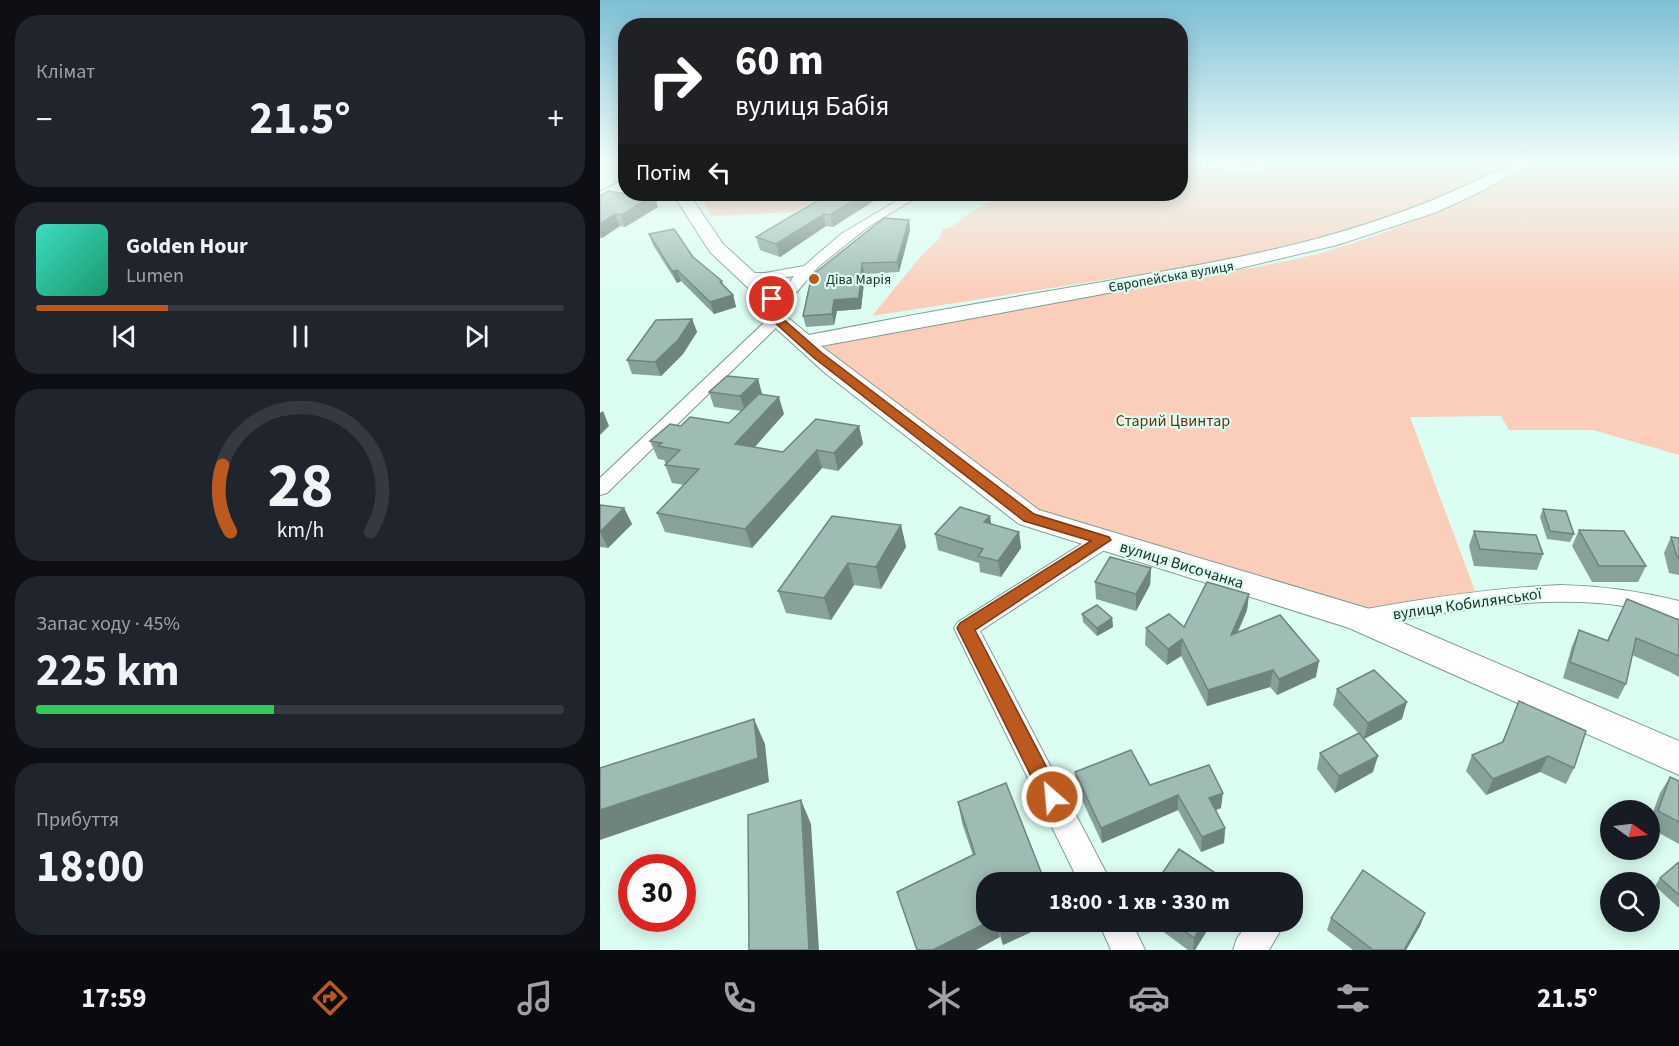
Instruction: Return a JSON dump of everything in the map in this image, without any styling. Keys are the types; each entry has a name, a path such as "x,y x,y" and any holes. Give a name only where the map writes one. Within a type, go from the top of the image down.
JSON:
{"street":[{"name":"вулиця Височанка","path":"688,205 716,248 744,276 772,299 777,319 803,343 1029,517 1361,619 1679,758"},
{"path":"600,489 777,319 786,295 808,269 854,231 897,205"},
{"name":"Європейська вулиця","path":"803,343 1301,251 1432,205"},
{"path":"744,276 765,277 808,269"},
{"path":"1090,872 966,628 1104,540"},
{"name":"вулиця Кобилянської","path":"1361,619 1480,598 1551,591 1631,598 1679,610"},
{"path":"1120,932 1129,950"},
{"path":"1249,950 1262,932"}],"green space":[{"path":"705,205 805,205 794,212 711,216"},
{"path":"984,205 1421,205 1378,222 1270,254 872,316 921,256 939,239 943,229 953,226 963,217"},
{"name":"Старий Цвинтар","path":"1449,205 1679,205 1679,455 1593,430 1509,430 1501,416 1410,417 1475,591 1361,619 1029,517 803,343 1310,256 1382,233"}],"building":[{"path":"600,205 637,205 621,215 615,214 600,224"},
{"path":"810,205 846,205 830,215 824,214 776,244 756,237"},
{"path":"884,218 909,220 897,262 862,263 859,298 834,300 832,314 803,316 811,279 815,273"},
{"path":"674,229 693,257 722,281 720,282 733,295 710,302 677,270 672,271 649,234"},
{"path":"692,319 678,340 655,362 627,360 656,320"},
{"path":"727,376 758,379 740,396 709,392"},
{"path":"759,394 779,397 735,444 783,452 816,419 859,426 834,453 817,450 745,529 657,513 699,469 665,465 680,450 658,446 662,443 650,441 670,424 681,426 690,417 729,423"},
{"path":"600,505 624,508 600,532"},
{"path":"960,507 990,516 984,522 1019,532 998,561 978,556 983,549 935,534"},
{"path":"1543,509 1566,511 1574,534 1550,531"},
{"path":"832,516 901,525 876,567 848,563 824,598 778,591"},
{"path":"1579,530 1624,531 1646,566 1599,566"},
{"path":"1474,531 1536,535 1543,554 1480,549"},
{"path":"1671,537 1679,538 1679,558 1677,557"},
{"path":"1110,557 1151,568 1136,594 1095,582"},
{"path":"1207,582 1249,594 1231,635 1280,615 1319,661 1279,679 1273,670 1208,690 1182,639 1168,649 1146,628 1169,614 1184,627"},
{"path":"1627,599 1679,620 1679,656 1636,638 1626,684 1570,662 1579,630 1608,641"},
{"path":"1097,605 1112,618 1097,628 1082,614"},
{"path":"1374,670 1407,702 1368,723 1337,689"},
{"path":"1519,701 1586,731 1574,768 1548,756 1493,779 1472,755 1503,742"},
{"path":"754,719 758,758 600,810 600,768"},
{"path":"1359,733 1378,756 1339,776 1320,753"},
{"path":"1131,750 1150,785 1209,765 1223,793 1209,798 1225,828 1202,837 1178,795 1101,828 1075,772"},
{"path":"1670,777 1679,781 1679,822 1660,812 1660,805"},
{"path":"1006,783 1041,872 976,872 976,928 933,950 917,950 897,892 975,854 958,802"},
{"path":"801,800 809,950 749,950 748,815"},
{"path":"1179,849 1214,872 1163,872"},
{"path":"1679,862 1679,895 1660,878"},
{"path":"1363,870 1425,913 1404,950 1373,950 1331,918"},
{"path":"1186,932 1198,932 1194,938"}],"place":[{"name":"Діва Марія","path":"814,279"}],"route":[{"path":"772,299 777,319 818,356 1029,517 1104,540 966,628 1052,797"}]}
